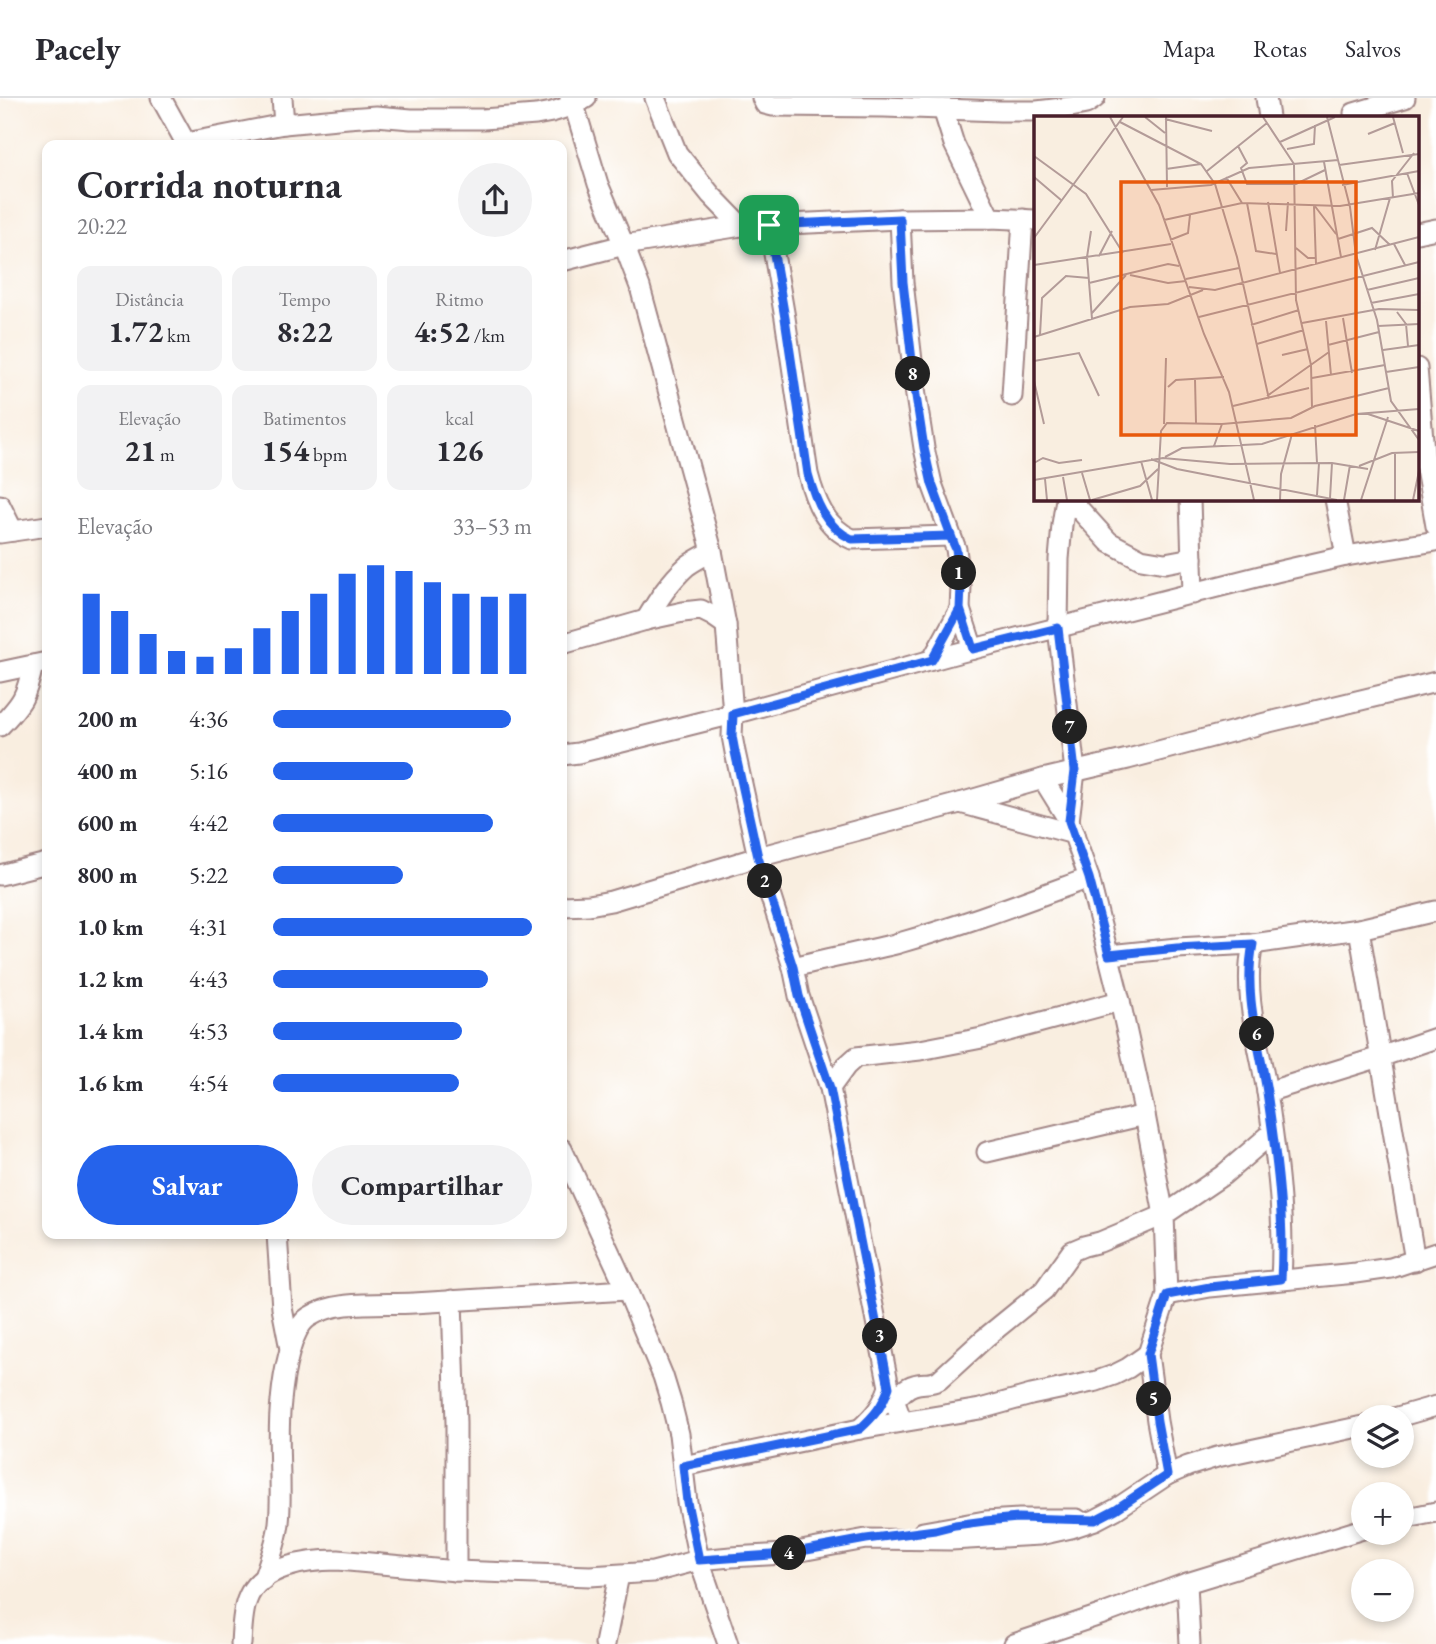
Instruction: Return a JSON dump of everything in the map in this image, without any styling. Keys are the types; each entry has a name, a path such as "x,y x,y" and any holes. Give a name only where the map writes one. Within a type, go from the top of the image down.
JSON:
{"street":[{"path":"161,98 185,140"},
{"path":"282,98 284,124"},
{"path":"655,98 677,153 711,195 741,226"},
{"path":"762,98 765,104 778,107 884,107 1040,114 1086,104 1095,98"},
{"path":"1266,98 1269,116"},
{"path":"1353,109 1405,98"},
{"path":"206,140 284,124 376,116 483,119 544,113 577,100 593,171 640,286 712,551 726,625 735,752 758,857 793,967 799,996 830,1088 892,1394 902,1421"},
{"path":"943,109 954,144 990,218"},
{"path":"567,260 624,245 741,226 900,219 1029,220 1012,396"},
{"path":"900,219 903,282 916,396 932,484 956,549 961,586 960,609 973,649"},
{"path":"769,225 808,474 823,515 842,535 852,539 950,536"},
{"path":"1418,233 1436,229"},
{"path":"1418,374 1425,416 1425,463 1436,526"},
{"path":"1068,500 1059,559 1058,628 1075,771 1071,827"},
{"path":"1069,500 1109,542 1141,559 1165,563 1192,558"},
{"path":"1190,500 1193,594"},
{"path":"1335,500 1346,556"},
{"path":"0,505 6,532 42,527"},
{"path":"567,754 1346,556 1436,541"},
{"path":"646,620 676,576 712,551"},
{"path":"932,660 960,609"},
{"path":"567,643 646,620 701,610 726,625"},
{"path":"0,671 40,663"},
{"path":"0,726 19,706 40,663"},
{"path":"567,906 611,901 758,857 1043,779 1436,682"},
{"path":"1043,779 1071,827 1089,878 1118,994 1164,1214 1167,1295 1148,1354 1167,1475"},
{"path":"960,803 1071,827"},
{"path":"0,875 42,864"},
{"path":"793,967 898,943 989,915 1089,878"},
{"path":"1109,955 1253,944 1359,929 1436,911"},
{"path":"1359,929 1415,1261"},
{"path":"1253,944 1249,960 1250,998 1267,1092 1282,1216 1281,1279"},
{"path":"830,1088 856,1057 920,1050 982,1038 1118,994 1144,952"},
{"path":"1267,1092 1436,1038"},
{"path":"987,1152 1145,1115"},
{"path":"860,1429 892,1394 915,1384 934,1384 939,1380 1044,1290 1072,1251 1164,1214 1223,1175 1272,1133"},
{"path":"567,1160 652,1347 671,1402 679,1434 687,1502 699,1560 728,1644"},
{"path":"277,1239 282,1308 290,1349"},
{"path":"1167,1295 1210,1287 1368,1272 1391,1268 1436,1253"},
{"path":"262,1580 279,1525 278,1430 285,1374 290,1349 308,1317 339,1306 627,1290"},
{"path":"452,1300 456,1423 456,1571"},
{"path":"683,1466 860,1429 981,1409 1097,1381 1128,1368 1148,1354"},
{"path":"1414,1412 1436,1406"},
{"path":"241,1644 247,1598 262,1580 283,1567 300,1562 372,1562 456,1571 619,1575 653,1572 699,1560 785,1554 866,1539 961,1540 1040,1535 1095,1520 1167,1475 1188,1466 1217,1457 1351,1429"},
{"path":"1414,1517 1436,1512"},
{"path":"1014,1644 1044,1639 1187,1583 1351,1533"},
{"path":"605,1644 619,1575"},
{"path":"1187,1583 1190,1644"}],"route":[{"path":"769,225 802,441 815,499 823,515 842,535 852,539 950,536 956,549 958,564 961,586 960,609 932,660 733,714 732,736 758,857 793,967 799,996 830,1088 889,1387 884,1402 860,1429 683,1466 699,1560 785,1554 985,1521 1018,1518 1095,1520 1116,1509 1167,1475 1148,1354 1167,1295 1281,1279 1283,1252 1276,1161 1250,998 1249,960 1253,944 1212,945 1109,955 1089,878 1069,821 1075,771 1058,628 973,649 960,609 961,586 956,549 932,484 924,448 903,282 900,219 769,225"}]}
